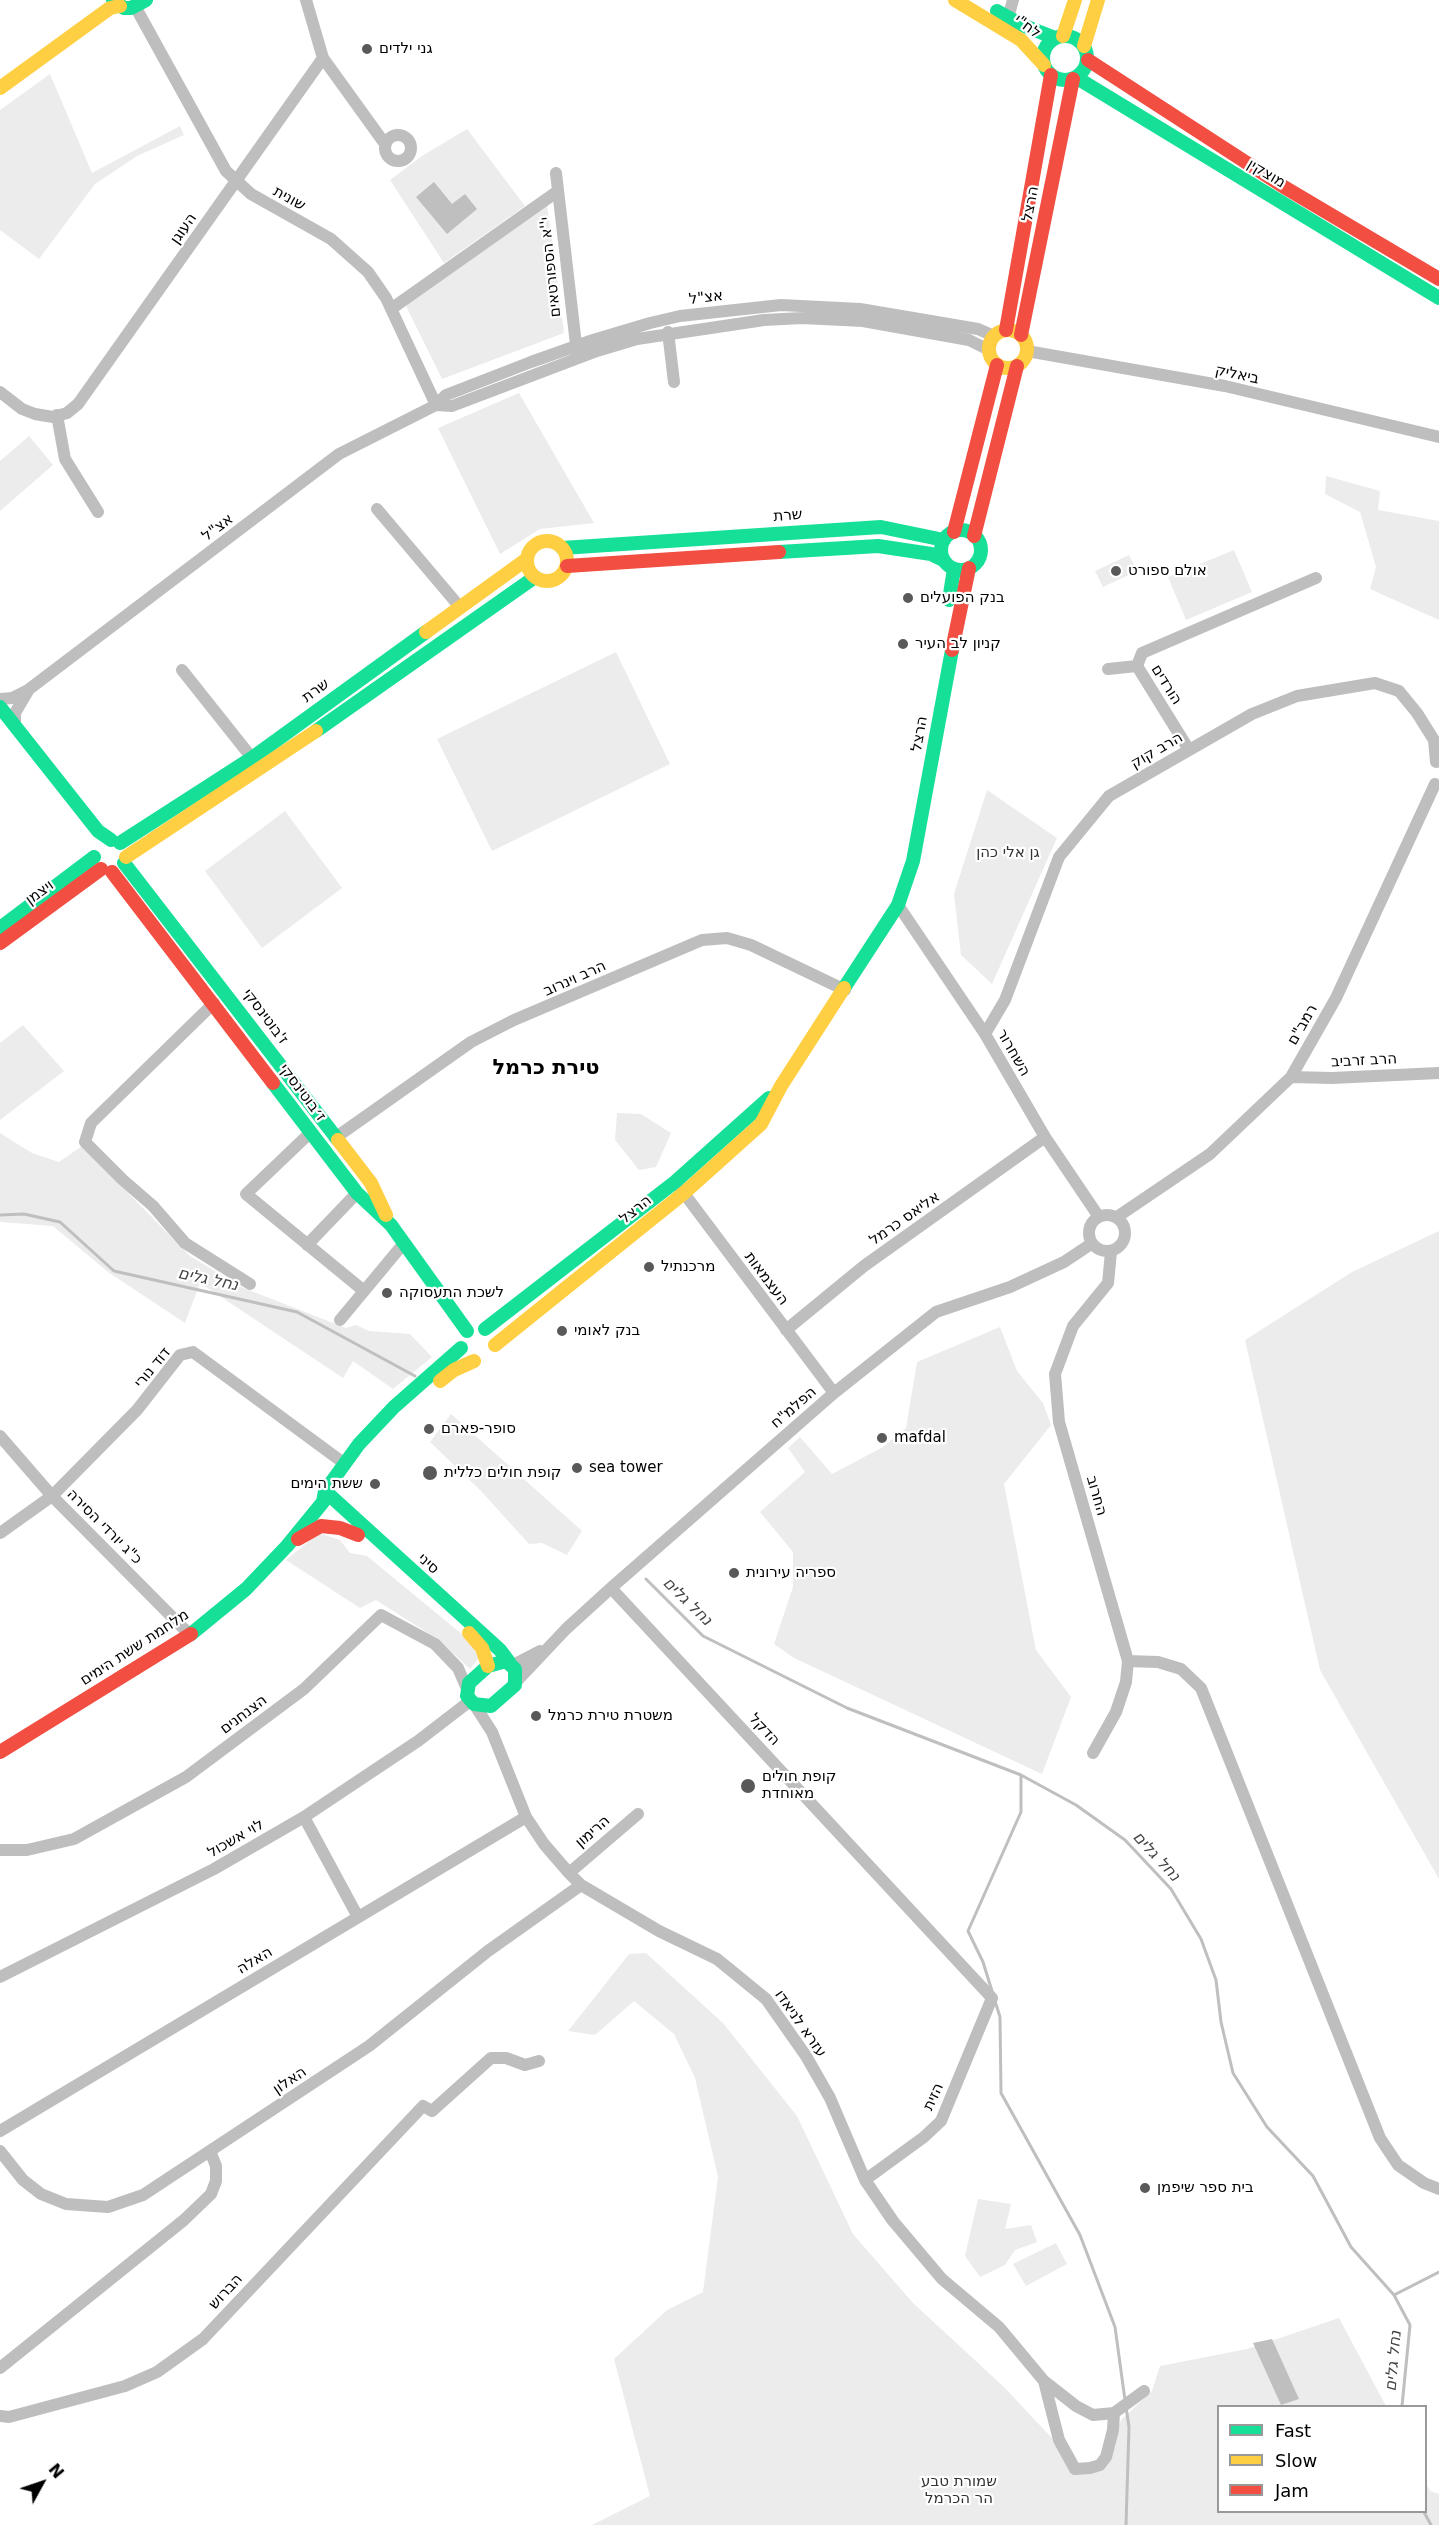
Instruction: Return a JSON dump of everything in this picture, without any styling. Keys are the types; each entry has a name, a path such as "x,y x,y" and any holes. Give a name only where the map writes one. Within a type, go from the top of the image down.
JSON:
{"street":[{"path":"0,74 102,0"},
{"path":"306,0 322,58 385,144"},
{"name":"לח\"י","path":"955,0 1021,40 1048,70"},
{"name":"לח\"י","path":"978,0 1008,18 1059,37"},
{"path":"1008,18 1013,0"},
{"path":"1059,37 1074,37 1084,46 1088,60 1086,67 1075,78 1058,79 1048,70 1044,52 1059,37 1075,0"},
{"path":"1084,46 1098,0"},
{"path":"0,88 117,3 141,4"},
{"name":"שונית","path":"141,4 226,171 250,194 331,239 352,255 368,272 392,309 436,405"},
{"name":"העוגן","path":"62,414 87,393 322,58"},
{"name":"מוצקין","path":"1088,60 1284,187 1439,279"},
{"name":"הרצל","path":"1000,333 1048,70"},
{"name":"הרצל","path":"1021,335 1075,78"},
{"name":"מוצקין","path":"1075,78 1439,298"},
{"name":"י''א הספורטאים","path":"556,173 577,352"},
{"path":"392,309 558,191"},
{"name":"אצ\"ל","path":"0,699 12,698 28,690 339,454 436,405 452,406 577,352 680,316 781,305 860,309 1000,333"},
{"name":"אצ\"ל","path":"577,352 668,332 764,320 818,319 863,321 969,340 989,350"},
{"path":"668,332 674,382"},
{"path":"1000,333 1021,335 1027,351 1024,360 1017,366 1007,368 997,365 991,358 989,350 1000,333"},
{"name":"ביאליק","path":"1027,351 1225,386 1439,437"},
{"path":"949,564 941,554 949,536 997,365"},
{"path":"974,536 1017,366"},
{"path":"0,392 22,409 35,414 62,414 60,445 65,459 98,512"},
{"path":"377,509 459,606"},
{"name":"שרת","path":"562,548 880,527 949,536"},
{"path":"567,566 878,546 932,554 949,564 969,568 978,561 981,550 974,536 964,531 949,536"},
{"path":"544,541 557,543 562,548 566,553 567,566 560,577 547,581 535,577 527,565 532,547 544,541"},
{"name":"שרת","path":"100,861 115,841 252,758 527,559"},
{"name":"הרצל","path":"898,905 949,564"},
{"name":"הרצל","path":"485,1329 680,1187 761,1124 781,1086 898,905 913,861 964,580 969,568"},
{"path":"100,861 125,860 327,724 535,577"},
{"path":"1108,669 1137,666 1142,653 1316,578"},
{"name":"הורדים","path":"1137,666 1190,750"},
{"path":"182,670 252,758"},
{"name":"הרב קוק","path":"985,1034 1005,1000 1059,857 1108,796 1252,714 1297,696 1375,683 1399,691 1417,713 1434,740 1438,761"},
{"name":"אצ\"ל","path":"15,726 15,712 28,690"},
{"path":"0,707 98,831 115,841"},
{"name":"ז׳בוטינסקי","path":"0,725 100,861 214,1003 357,1193 391,1225 467,1331"},
{"name":"רמב\"ם","path":"1117,1217 1210,1154 1291,1077 1336,998 1437,786 1431,771 1438,761"},
{"name":"ז'בוטינסקי","path":"115,841 125,860 371,1183 391,1225"},
{"name":"ויצמן","path":"0,928 100,861"},
{"name":"ויצמן","path":"0,944 100,861"},
{"name":"השחרור","path":"898,905 985,1034 1045,1137 1099,1217"},
{"name":"הרב וינרוב","path":"336,1138 471,1042 514,1020 702,940 727,938 751,945 845,990"},
{"path":"214,1003 91,1123 85,1142 115,1173 153,1206 185,1243 250,1284"},
{"name":"הרב זרביב","path":"1291,1077 1332,1078 1439,1073"},
{"path":"311,1132 246,1194 364,1291"},
{"name":"אליאס כרמל","path":"786,1330 864,1266 1045,1137"},
{"name":"הרצל","path":"495,1345 680,1187"},
{"name":"העצמאות","path":"680,1187 834,1394"},
{"path":"307,1245 357,1193"},
{"path":"1099,1217 1117,1217 1124,1226 1125,1236 1119,1248 1111,1252 1100,1251 1091,1244 1089,1231 1099,1217"},
{"path":"340,1320 404,1244"},
{"name":"הפלמ\"ח","path":"516,1682 549,1646 611,1588 834,1394 936,1312 1010,1287 1064,1262 1091,1244"},
{"name":"החרוב","path":"1093,1754 1116,1712 1126,1682 1128,1661 1059,1422 1055,1374 1072,1326 1108,1283 1111,1252"},
{"path":"485,1329 492,1336 495,1345 488,1358 474,1361 466,1356 461,1348 462,1337 467,1331 485,1329"},
{"name":"מלחמת ששת הימים","path":"327,1497 345,1464 377,1423 461,1348"},
{"name":"דוד נורי","path":"0,1533 52,1496 137,1410 180,1355 193,1352 345,1464"},
{"name":"מלחמת ששת הימים","path":"0,1752 190,1635 246,1589 287,1546 327,1497 399,1417 454,1370 474,1361"},
{"name":"כ\"ג יורדי הסירה","path":"0,1436 52,1496 190,1635"},
{"name":"סיני","path":"327,1497 358,1535 475,1638 482,1648 488,1666"},
{"name":"סיני","path":"327,1497 500,1650 511,1663"},
{"path":"287,1546 321,1526 340,1528 358,1535"},
{"name":"הדקל","path":"611,1588 992,1998"},
{"name":"הצנחנים","path":"0,1850 27,1850 74,1839 186,1777 304,1689 381,1615 435,1644 458,1668 470,1698"},
{"name":"הפלמ\"ח","path":"511,1663 549,1646"},
{"path":"1128,1661 1158,1662 1181,1669 1201,1688 1380,2138 1398,2165 1424,2183 1439,2189"},
{"path":"499,1662 511,1663 516,1682 511,1689 492,1705 485,1707 470,1698 474,1678 488,1666 499,1662"},
{"name":"עזרא לניאדו","path":"470,1698 492,1732 526,1816 569,1873 581,1885 658,1931 717,1959 766,1999 806,2056 830,2098 865,2180 893,2221 942,2279 999,2327 1044,2380 1076,2406 1093,2415 1114,2413 1113,2430 1106,2457 1100,2465 1075,2469 1059,2440 1044,2380"},
{"name":"לוי אשכול","path":"0,1977 214,1869 304,1817 418,1741 470,1698"},
{"name":"עזרא לניאדו","path":"492,1705 492,1732"},
{"name":"הרימון","path":"569,1873 638,1814"},
{"name":"האלה","path":"0,2131 526,1816"},
{"path":"304,1817 358,1917"},
{"name":"האלון","path":"0,2151 23,2180 41,2194 66,2204 88,2207 124,2203 143,2195 369,2046 488,1951 581,1885"},
{"name":"הזית","path":"865,2180 924,2138 941,2121 992,1998"},
{"name":"הברוש","path":"0,2416 9,2417 125,2386 157,2372 203,2338 423,2106 432,2111 491,2058 507,2058 525,2065 539,2061"},
{"path":"0,2368 184,2220 211,2194 216,2181 216,2166 210,2151"},
{"path":"1114,2413 1144,2391"}],"green space":[{"path":"50,74 92,173 180,126 184,135 137,156 95,184 39,259 0,230 0,110"},
{"path":"467,129 525,206 444,263 390,180 422,156"},
{"path":"547,204 564,333 442,379 406,306"},
{"path":"519,393 594,523 540,529 500,554 438,428"},
{"path":"29,436 53,465 0,511 0,461"},
{"path":"1326,476 1380,491 1378,510 1439,521 1439,620 1370,589 1376,567 1360,512 1325,494"},
{"path":"1234,550 1252,592 1186,620 1168,577"},
{"name":"אולם ספורט","path":"1129,555 1137,571 1103,587 1095,571"},
{"path":"616,652 670,764 492,851 437,739"},
{"name":"גן אלי כהן","path":"987,790 1057,838 992,984 961,955 954,894"},
{"path":"285,811 342,888 262,948 205,871"},
{"path":"23,1025 64,1071 0,1120 0,1043"},
{"path":"617,1113 641,1114 671,1133 656,1167 639,1170 615,1140"},
{"path":"0,1133 32,1153 59,1162 82,1146 190,1256 241,1287 346,1328 356,1325 369,1331 410,1334 432,1357 393,1389 353,1361 343,1378 200,1283 185,1323 108,1272 53,1226 0,1222"},
{"path":"1439,1231 1439,1879 1320,1670 1245,1340 1352,1272"},
{"path":"1000,1327 1017,1371 1043,1403 1051,1425 1004,1484 1036,1650 1071,1697 1042,1774 794,1658 774,1644 793,1587 793,1552 760,1512 805,1472 788,1448 800,1437 832,1474 883,1447 906,1428 917,1362"},
{"path":"451,1414 582,1531 567,1555 542,1543 529,1544 481,1491 430,1442"},
{"path":"322,1534 340,1540 350,1553 367,1556 469,1640 479,1658 470,1669 439,1640 376,1600 360,1608 286,1560 314,1537"},
{"name":"שמורת טבע הר הכרמל","path":"646,1953 723,2023 797,2116 853,2234 913,2303 1004,2387 1080,2468 1098,2462 1122,2419 1152,2391 1160,2366 1247,2349 1339,2318 1385,2405 1217,2405 1217,2513 1427,2513 1427,2485 1430,2491 1439,2494 1439,2525 592,2525 650,2496 614,2359 667,2310 703,2292 718,2177 695,2078 674,2034 634,2001 595,2035 568,2031 629,1954"},
{"path":"978,2199 1011,2204 1005,2229 1031,2225 1037,2242 1015,2250 1005,2265 980,2277 965,2256"},
{"path":"1056,2243 1067,2264 1026,2286 1013,2264"}],"shaded area":[{"path":"434,182 452,204 465,194 477,209 447,234 416,197"},
{"path":"1272,2339 1299,2399 1281,2405 1253,2343"}],"waterway":[{"name":"נחל גלים","path":"0,1215 24,1214 60,1222 114,1271 297,1312 415,1376"},
{"name":"נחל גלים","path":"646,1579 703,1636 847,1708 1021,1775 1076,1805 1125,1840 1171,1889 1201,1939 1216,1980 1221,2022 1233,2073 1267,2127 1313,2176 1351,2247 1394,2295 1410,2325 1402,2405"},
{"path":"992,1991 983,1962 968,1931 1021,1812 1021,1775"},
{"path":"995,2001 1000,2017 1001,2093 1080,2235 1115,2327 1125,2400"},
{"path":"1394,2295 1439,2272"},
{"path":"1126,2407 1129,2427 1126,2525"},
{"name":"נחל גלים","path":"1425,2513 1431,2525"}],"traffic: fast":[{"path":"113,0 124,8 131,8 146,0"},
{"path":"997,11 1022,25 1055,38"},
{"path":"1065,36 1074,37 1081,42 1086,49 1087,58 1086,67 1081,74 1074,79 1065,80 1056,79 1049,74 1044,67 1043,58 1044,49 1049,42 1056,37 1065,36"},
{"path":"1077,78 1439,298"},
{"path":"562,548 881,527 944,540"},
{"path":"961,530 975,536 981,550 975,564 961,570 947,564 941,550 947,536 961,530"},
{"path":"779,552 878,546 931,554 943,560"},
{"path":"949,600 954,569"},
{"path":"316,731 535,577"},
{"path":"120,843 252,758 426,632"},
{"path":"844,988 898,905 913,861 952,650"},
{"path":"0,707 98,831 111,840"},
{"path":"0,928 94,857"},
{"path":"124,863 338,1140"},
{"path":"273,1083 357,1193 391,1225 467,1331"},
{"path":"485,1329 675,1182 769,1098"},
{"path":"191,1634 246,1589 287,1546 323,1502 325,1491 359,1444 394,1407 461,1348"},
{"path":"325,1491 500,1650 509,1662"},
{"path":"506,1661 515,1669 515,1685 491,1706 474,1704 467,1696 469,1683 488,1666 506,1661"}],"traffic: slow":[{"path":"955,0 1021,40 1044,65"},
{"path":"1063,36 1075,0"},
{"path":"1084,46 1098,0"},
{"path":"0,88 110,8 120,6"},
{"path":"1008,330 1015,331 1021,336 1026,342 1027,349 1026,356 1021,362 1015,367 1008,368 1001,367 995,362 990,356 989,349 990,342 995,336 1001,331 1008,330"},
{"path":"547,541 555,542 561,547 566,553 567,561 566,569 561,575 555,580 547,581 539,580 533,575 528,569 527,561 528,553 533,547 539,542 547,541"},
{"path":"426,632 527,559"},
{"path":"126,857 316,731"},
{"path":"495,1345 684,1193 761,1124 781,1086 844,988"},
{"path":"338,1140 371,1183 386,1215"},
{"path":"440,1381 454,1370 474,1361"},
{"path":"469,1633 482,1648 488,1666"}],"traffic: jam":[{"path":"1088,60 1284,187 1439,279"},
{"path":"1006,330 1051,75"},
{"path":"1021,335 1073,79"},
{"path":"954,532 997,365"},
{"path":"974,536 1017,366"},
{"path":"567,566 779,552"},
{"path":"952,650 969,568"},
{"path":"0,943 101,869"},
{"path":"112,872 273,1083"},
{"path":"298,1539 321,1526 340,1528 358,1535"},
{"path":"0,1752 191,1634"}],"place":[{"name":"גני ילדים","path":"367,49"},
{"name":"אולם ספורט","path":"1116,571"},
{"name":"בנק הפועלים","path":"908,598"},
{"name":"קניון לב העיר","path":"903,644"},
{"name":"מרכנתיל","path":"649,1267"},
{"name":"לשכת התעסוקה","path":"387,1293"},
{"name":"בנק לאומי","path":"562,1331"},
{"name":"סופר-פארם","path":"429,1429"},
{"name":"mafdal","path":"882,1438"},
{"name":"sea tower","path":"577,1468"},
{"name":"קופת חולים כללית","path":"430,1473"},
{"name":"ששת הימים","path":"375,1484"},
{"name":"ספריה עירונית","path":"734,1573"},
{"name":"משטרת טירת כרמל","path":"536,1716"},
{"name":"קופת חולים מאוחדת","path":"748,1786"},
{"name":"בית ספר שיפמן","path":"1145,2188"}],"district":[{"name":"טירת כרמל","path":"546,1069"}]}
